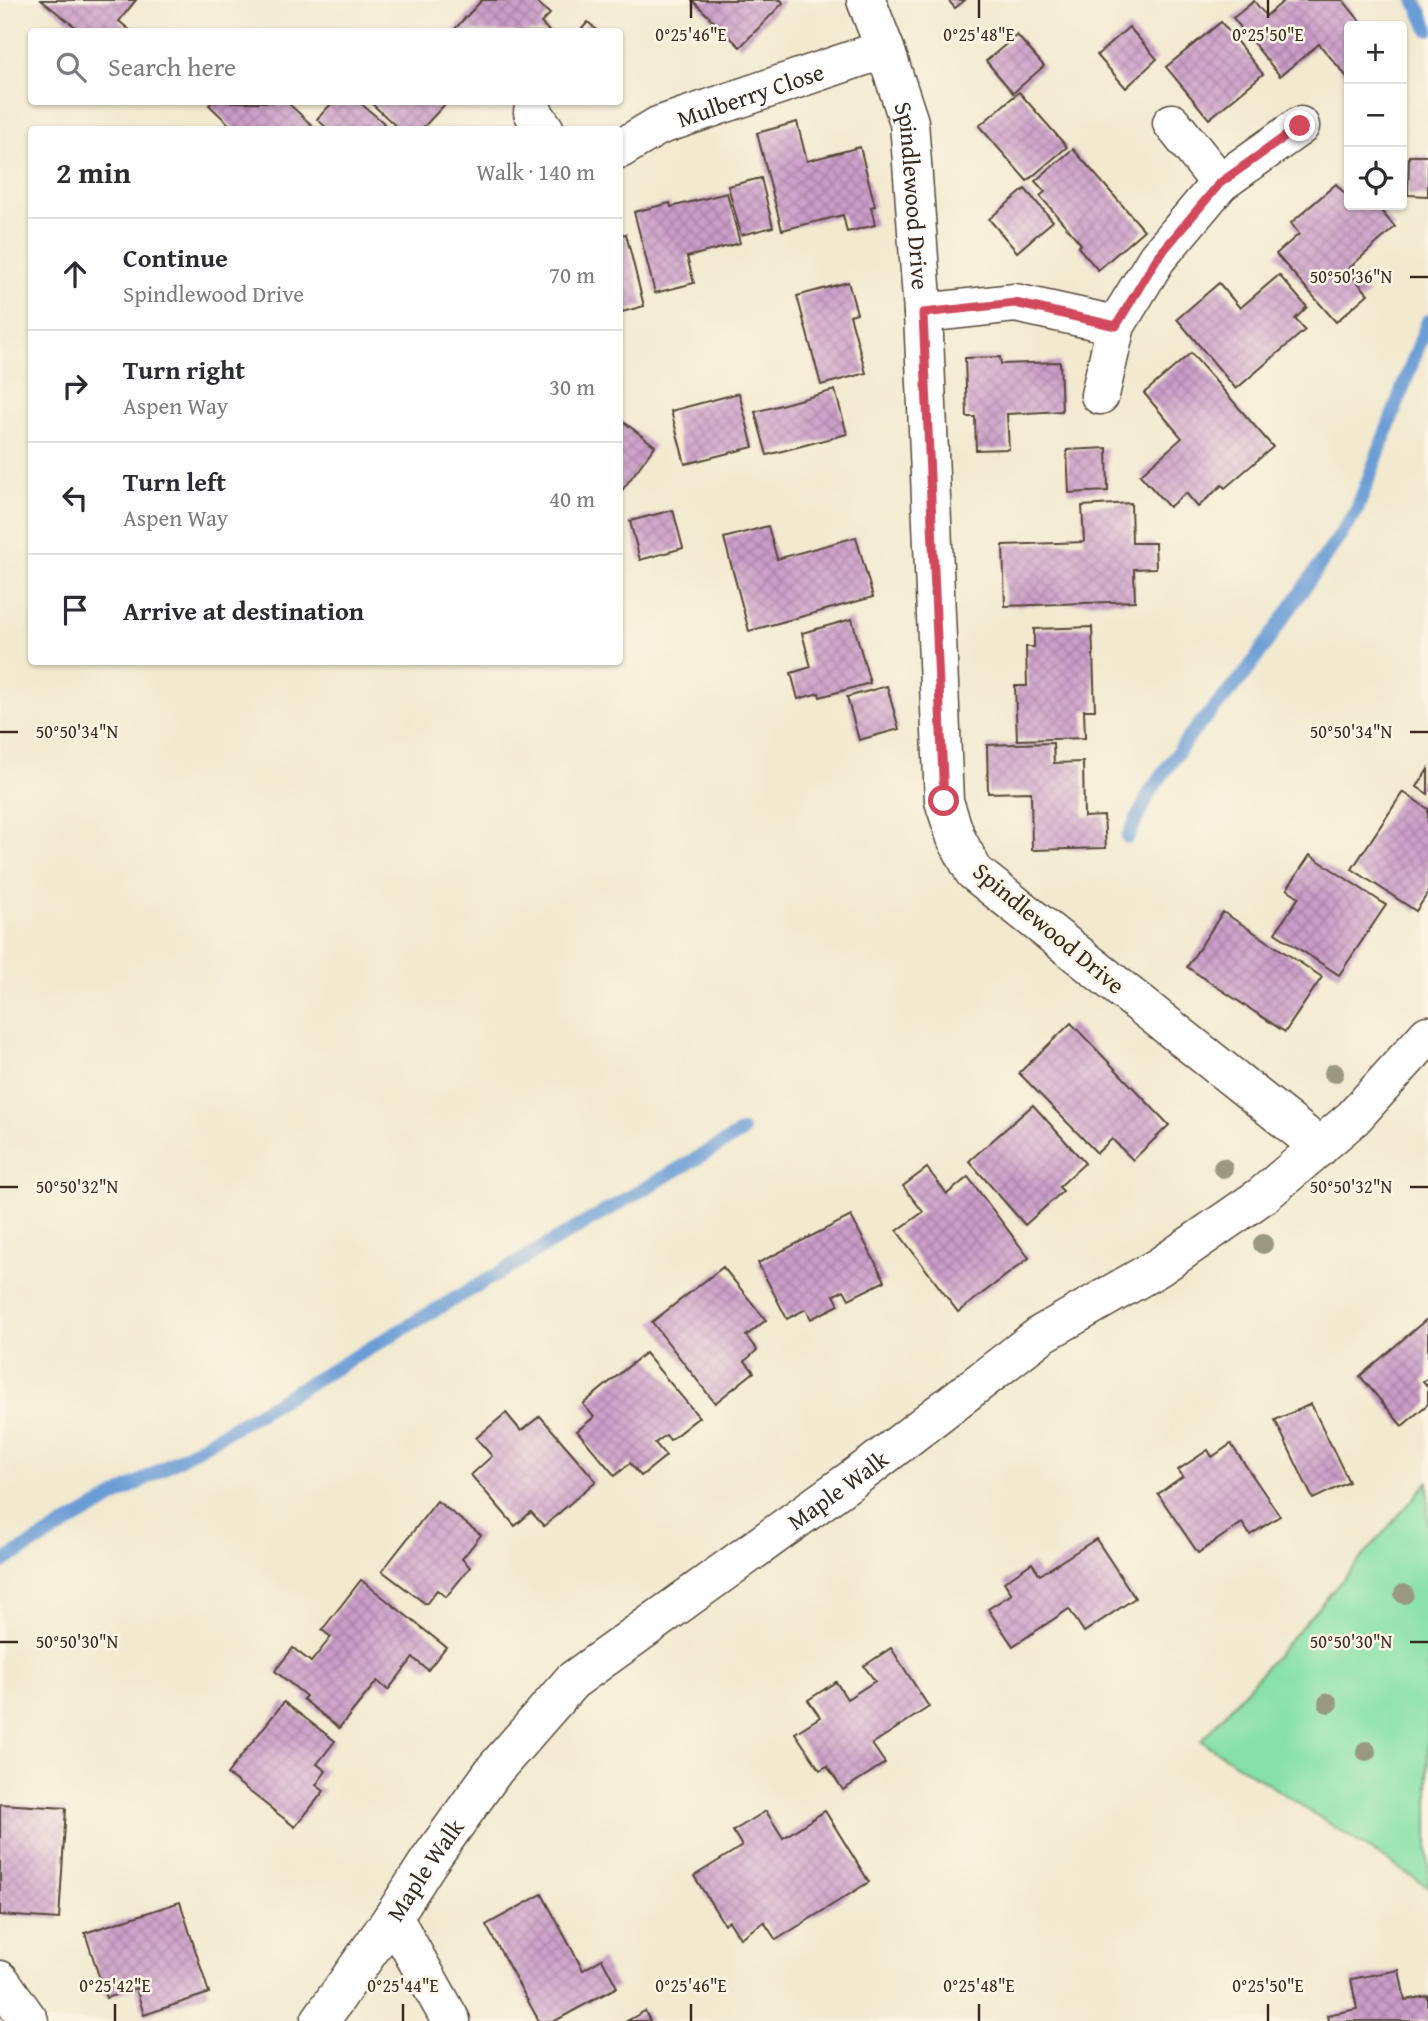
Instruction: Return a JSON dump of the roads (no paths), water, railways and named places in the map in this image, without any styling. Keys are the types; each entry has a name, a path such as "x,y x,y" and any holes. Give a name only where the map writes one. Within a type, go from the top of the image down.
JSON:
{"street":[{"name":"Spindlewood Drive","path":"866,0 909,122 923,313 944,801 956,838 974,872 1320,1147"},
{"name":"Mulberry Close","path":"623,147 658,126 885,49"},
{"path":"1172,123 1220,183"},
{"path":"1100,395 1116,326 1157,258 1220,183 1300,126"},
{"path":"923,313 1015,303 1116,326"},
{"name":"Maple Walk","path":"320,2021 495,1769 572,1681 872,1465 1042,1334 1159,1267 1263,1195 1353,1118 1428,1035"},
{"path":"393,1917 451,2021"}],"waterway":[{"path":"1415,0 1428,29"},
{"path":"1128,837 1150,792 1191,734 1245,674 1356,512 1428,321"},
{"path":"0,1563 742,1132"}]}
